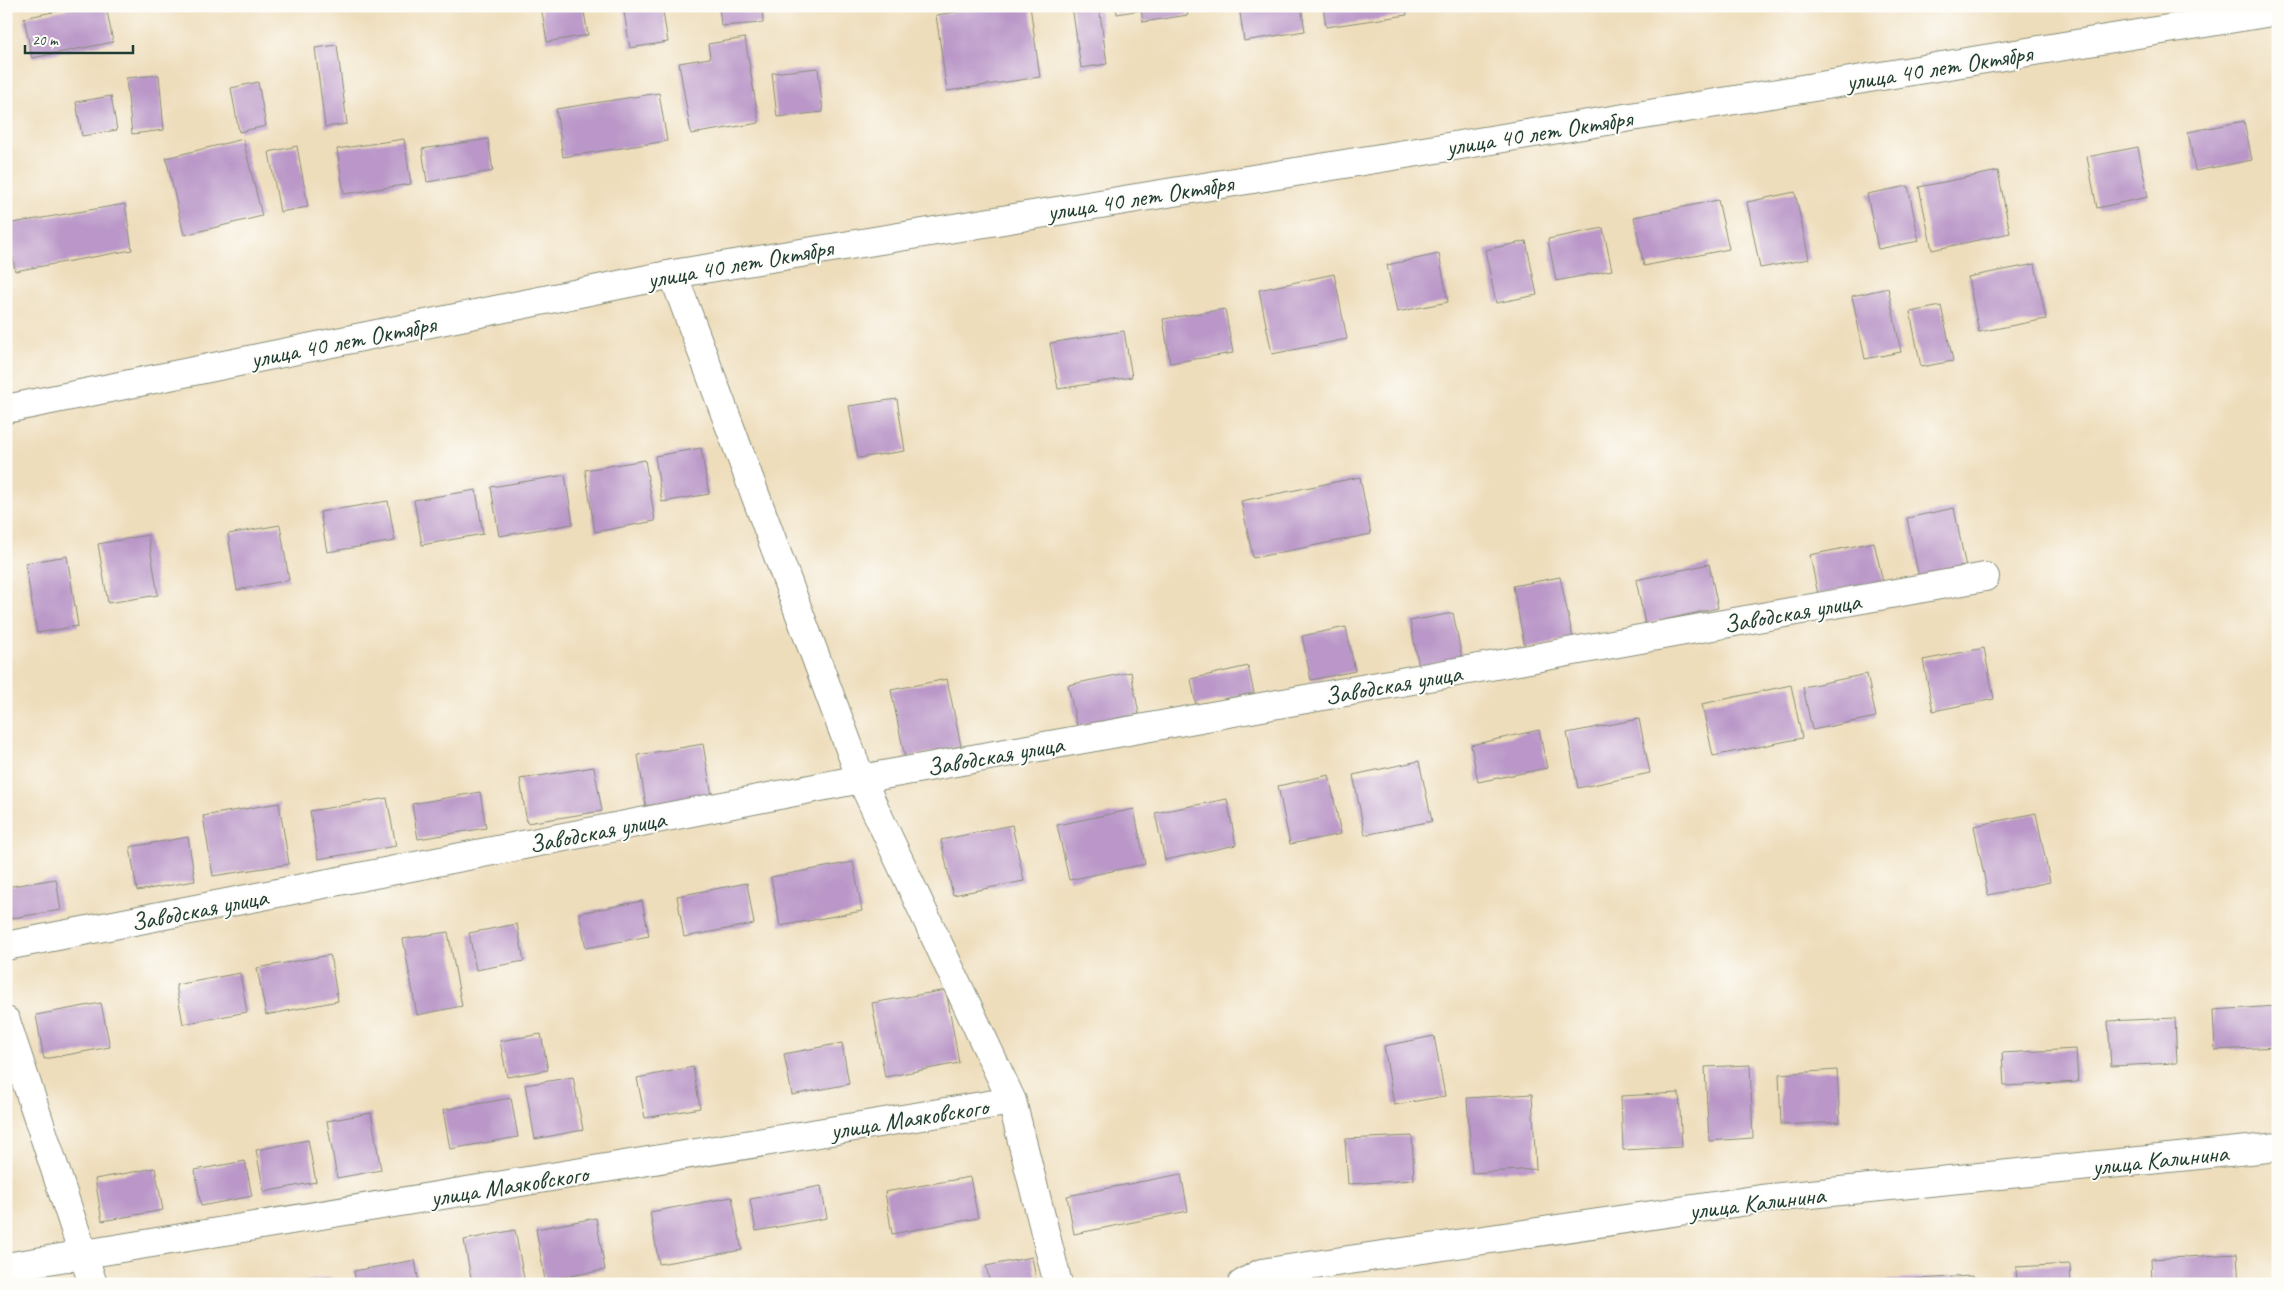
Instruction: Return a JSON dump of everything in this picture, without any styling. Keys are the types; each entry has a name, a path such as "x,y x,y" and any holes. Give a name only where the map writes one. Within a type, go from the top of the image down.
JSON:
{"street":[{"name":"улица 40 лет Октября","path":"6,409 673,274 2278,11"},
{"path":"673,274 861,779 1012,1101 1058,1284"},
{"name":"Заводская улица","path":"6,946 861,779 1986,577"},
{"path":"6,1020 93,1284"},
{"name":"улица Маяковского","path":"6,1266 84,1255 1012,1101"},
{"name":"улица Калинина","path":"1242,1284 1261,1273 1761,1200 2278,1147"}],"building":[{"path":"82,6 106,6 113,42 32,58 24,18"},
{"path":"541,6 583,6 588,35 547,42"},
{"path":"623,6 662,6 668,42 630,48"},
{"path":"719,6 762,6 763,23 721,26"},
{"path":"993,6 1030,6 1040,77 947,91 936,15"},
{"path":"1072,6 1099,6 1107,64 1081,68"},
{"path":"1116,6 1186,6 1188,15 1143,22 1141,10 1117,14"},
{"path":"1239,6 1301,6 1305,31 1244,41"},
{"path":"1323,6 1405,6 1407,15 1326,27"},
{"path":"1450,6 1463,6 1464,7 1450,9"},
{"path":"745,38 759,123 691,134 679,63 710,58 708,44"},
{"path":"337,45 347,124 325,127 315,48"},
{"path":"818,68 823,112 777,117 772,73"},
{"path":"159,75 164,130 132,134 126,78"},
{"path":"258,82 266,126 239,132 231,88"},
{"path":"659,93 667,141 563,157 556,109"},
{"path":"111,96 117,130 82,136 76,102"},
{"path":"2244,121 2252,160 2195,171 2188,132"},
{"path":"2278,126 2278,148 2277,148 2273,127"},
{"path":"243,139 262,216 184,235 166,158"},
{"path":"404,139 411,184 344,194 337,149"},
{"path":"488,139 493,171 427,182 422,149"},
{"path":"297,146 308,207 280,212 269,152"},
{"path":"2138,147 2148,197 2097,208 2087,157"},
{"path":"1998,171 2010,233 1932,250 1919,187"},
{"path":"1908,186 1919,241 1878,249 1867,194"},
{"path":"1795,192 1809,259 1760,268 1747,202"},
{"path":"1718,200 1729,249 1644,266 1634,217"},
{"path":"125,204 132,250 15,271 7,224"},
{"path":"1603,228 1612,270 1556,281 1548,239"},
{"path":"1526,241 1537,295 1496,303 1485,250"},
{"path":"1439,254 1448,302 1397,312 1387,265"},
{"path":"2035,264 2046,319 1979,332 1968,277"},
{"path":"1334,274 1347,339 1272,354 1259,290"},
{"path":"1888,288 1901,352 1865,359 1852,296"},
{"path":"1941,306 1953,361 1921,367 1910,312"},
{"path":"1225,309 1233,353 1170,363 1163,319"},
{"path":"1124,331 1132,377 1058,389 1050,343"},
{"path":"897,399 905,451 858,458 849,406"},
{"path":"701,448 709,494 662,502 655,456"},
{"path":"645,460 655,521 595,532 585,470"},
{"path":"565,475 573,524 499,536 491,487"},
{"path":"1360,477 1371,534 1253,558 1241,501"},
{"path":"476,490 483,534 422,545 414,500"},
{"path":"388,501 395,541 327,552 320,512"},
{"path":"1954,508 1966,568 1919,578 1907,518"},
{"path":"280,525 289,580 237,590 228,534"},
{"path":"148,535 158,595 108,603 98,544"},
{"path":"1874,542 1883,582 1818,595 1810,555"},
{"path":"67,556 78,626 37,633 25,563"},
{"path":"1709,564 1718,608 1645,624 1636,580"},
{"path":"1560,577 1573,638 1525,648 1513,586"},
{"path":"1453,613 1462,658 1419,667 1410,621"},
{"path":"1346,627 1355,671 1311,680 1302,636"},
{"path":"1984,648 1994,699 1933,711 1923,660"},
{"path":"1248,666 1254,693 1196,705 1191,679"},
{"path":"1131,672 1139,714 1077,726 1068,685"},
{"path":"1867,674 1876,717 1812,730 1803,687"},
{"path":"947,679 961,746 905,758 891,690"},
{"path":"1791,685 1802,738 1713,756 1702,704"},
{"path":"1639,719 1650,773 1578,788 1567,733"},
{"path":"1539,730 1547,768 1478,782 1471,745"},
{"path":"703,744 712,796 646,806 638,755"},
{"path":"1419,761 1432,821 1365,835 1353,775"},
{"path":"594,767 602,811 527,823 520,779"},
{"path":"1329,775 1341,834 1290,844 1278,786"},
{"path":"480,792 486,828 418,839 412,804"},
{"path":"387,798 396,846 318,859 310,811"},
{"path":"1227,799 1236,845 1165,860 1155,813"},
{"path":"279,803 289,864 213,876 203,816"},
{"path":"1134,809 1145,864 1069,880 1057,825"},
{"path":"2036,813 2050,882 1988,895 1974,826"},
{"path":"1012,825 1024,881 953,895 941,840"},
{"path":"188,837 195,881 137,891 130,847"},
{"path":"853,862 862,911 780,926 771,877"},
{"path":"56,879 61,910 6,919 6,887"},
{"path":"747,883 754,924 684,937 677,896"},
{"path":"642,901 649,936 586,948 579,913"},
{"path":"517,924 524,961 476,970 469,933"},
{"path":"448,932 462,1006 417,1015 403,939"},
{"path":"330,955 338,1001 266,1015 257,968"},
{"path":"240,973 247,1012 183,1024 176,985"},
{"path":"946,990 959,1063 885,1077 872,1003"},
{"path":"101,1003 110,1047 44,1059 36,1015"},
{"path":"2278,1006 2278,1047 2215,1050 2213,1010"},
{"path":"2175,1018 2177,1063 2111,1066 2108,1021"},
{"path":"541,1034 548,1070 507,1077 500,1041"},
{"path":"1434,1036 1445,1096 1394,1105 1384,1046"},
{"path":"842,1043 849,1084 792,1095 784,1054"},
{"path":"2076,1049 2078,1082 2004,1086 2002,1053"},
{"path":"1750,1065 1753,1138 1709,1141 1705,1067"},
{"path":"693,1067 700,1108 645,1118 637,1078"},
{"path":"1837,1070 1840,1122 1781,1125 1779,1074"},
{"path":"573,1077 583,1130 535,1139 525,1085"},
{"path":"1679,1093 1682,1147 1623,1150 1621,1096"},
{"path":"1532,1094 1536,1169 1472,1173 1467,1098"},
{"path":"511,1098 518,1137 450,1149 443,1110"},
{"path":"371,1113 381,1170 337,1178 327,1121"},
{"path":"1412,1136 1414,1180 1348,1184 1345,1139"},
{"path":"308,1140 316,1182 264,1192 256,1150"},
{"path":"245,1161 252,1196 201,1206 195,1170"},
{"path":"155,1168 163,1210 102,1221 95,1179"},
{"path":"1181,1174 1188,1211 1074,1234 1067,1196"},
{"path":"970,1177 978,1218 892,1234 885,1192"},
{"path":"821,1186 827,1218 756,1231 750,1199"},
{"path":"732,1197 742,1250 659,1264 650,1212"},
{"path":"596,1218 605,1270 545,1280 536,1229"},
{"path":"515,1230 525,1284 472,1284 464,1240"},
{"path":"2237,1254 2239,1284 2152,1284 2151,1259"},
{"path":"1032,1257 1037,1284 990,1284 986,1266"},
{"path":"415,1260 419,1284 356,1284 354,1271"},
{"path":"2070,1264 2071,1284 2017,1284 2016,1267"},
{"path":"1973,1276 1973,1284 1877,1284 1876,1281"},
{"path":"331,1277 333,1284 296,1283"}]}
